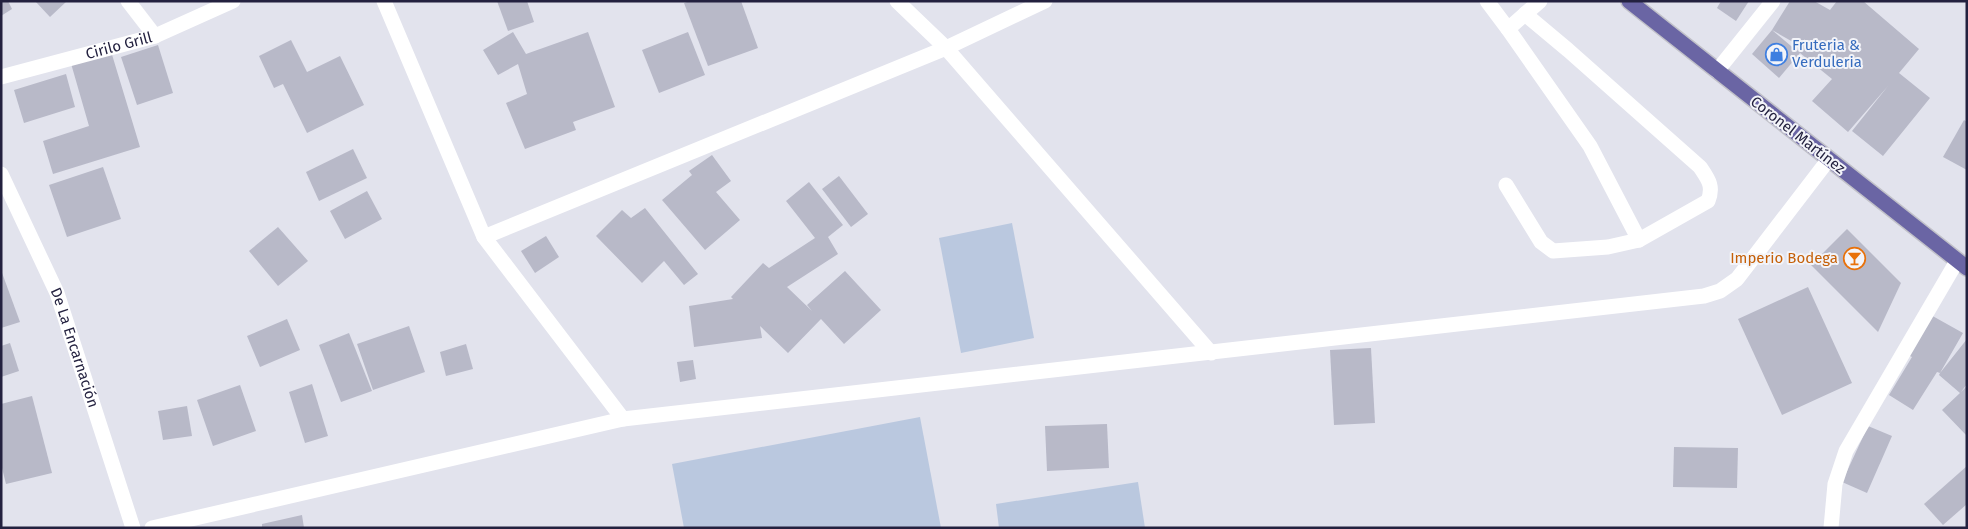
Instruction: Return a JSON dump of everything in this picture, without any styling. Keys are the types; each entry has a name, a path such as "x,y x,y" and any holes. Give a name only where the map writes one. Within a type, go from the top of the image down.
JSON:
{"main road":[{"name":"Coronel Martínez","path":"1629,1 1962,264"}],"street":[{"path":"128,1 155,36"},
{"name":"Cirilo Grill","path":"1,77 155,36 233,1"},
{"path":"384,1 484,237 623,420"},
{"path":"896,1 946,48 1211,353"},
{"path":"484,237 946,48 1045,1"},
{"path":"1487,1 1590,146 1639,240"},
{"path":"1508,29 1540,1"},
{"path":"1717,72 1773,1"},
{"path":"1506,185 1541,242 1553,251 1608,247 1639,240 1708,201 1711,192 1709,180 1700,167 1525,14"},
{"path":"152,528 623,420 1704,296 1720,290 1737,279 1829,159"},
{"name":"De La Encarnación","path":"1,174 56,293 133,528"},
{"path":"1831,528 1835,484 1846,451 1962,264"}],"shaded area":[{"path":"1012,223 1034,338 961,353 939,238"},
{"path":"920,417 941,528 684,528 672,464"},
{"path":"1138,482 1145,528 999,528 996,504"}],"building":[{"path":"1,1 8,1 12,9 1,16"},
{"path":"35,1 67,1 50,17"},
{"path":"497,1 527,1 534,22 508,31"},
{"path":"690,1 741,1 758,48 708,66 684,3"},
{"path":"1721,1 1749,1 1736,21 1717,8"},
{"path":"1790,1 1814,1 1830,10 1837,1 1863,1 1919,49 1899,73 1930,98 1883,156 1852,131 1888,86 1848,132 1812,101 1832,79 1800,53 1779,78 1752,54 1772,30","holes":["1772,30 1800,46 1797,51"]},
{"path":"513,32 526,54 588,32 615,107 573,122 576,130 525,149 506,103 527,94 518,64 498,75 483,50"},
{"path":"688,32 705,75 659,93 642,50"},
{"path":"291,40 307,72 340,56 364,105 307,133 283,84 274,88 259,56"},
{"path":"158,45 173,93 137,105 121,57"},
{"path":"110,48 140,147 53,174 43,141 89,126 70,60"},
{"path":"66,74 75,107 24,123 14,90"},
{"path":"1964,120 1967,122 1967,170 1943,157"},
{"path":"353,149 367,178 319,201 306,172"},
{"path":"712,155 731,181 716,192 740,220 705,250 662,200 692,175 689,171"},
{"path":"103,167 121,219 67,237 49,185"},
{"path":"839,176 868,214 851,227 822,189"},
{"path":"809,182 843,225 828,237 838,254 787,287 812,311 807,305 845,271 881,310 844,344 821,319 788,353 760,326 762,338 694,347 689,306 733,299 731,297 763,263 769,268 815,238 786,201"},
{"path":"367,191 382,219 345,239 330,211"},
{"path":"645,208 698,274 684,285 664,261 642,283 596,236 622,210 631,218"},
{"path":"278,227 308,261 278,286 249,251"},
{"path":"1847,229 1901,283 1878,332 1811,265"},
{"path":"546,236 559,257 535,273 521,251"},
{"path":"1,270 20,322 1,328"},
{"path":"1808,287 1852,383 1782,415 1738,319"},
{"path":"1929,314 1963,333 1940,373 1937,372 1913,410 1889,395 1912,357 1906,354"},
{"path":"287,319 300,350 260,367 247,336"},
{"path":"409,326 425,372 373,390 357,344"},
{"path":"349,333 372,391 341,402 319,345"},
{"path":"1967,339 1967,384 1961,392 1967,386 1967,436 1942,410 1960,393 1939,375"},
{"path":"10,343 19,371 1,377 1,346"},
{"path":"466,344 473,369 446,376 440,352"},
{"path":"1371,348 1375,423 1334,425 1330,350"},
{"path":"693,360 696,379 680,382 677,362"},
{"path":"312,384 328,436 305,443 289,392"},
{"path":"240,385 256,431 213,446 197,400"},
{"path":"32,396 52,473 6,484 1,464 1,404"},
{"path":"187,406 192,436 163,440 158,411"},
{"path":"1107,424 1109,468 1047,471 1045,426"},
{"path":"1868,426 1892,436 1867,493 1842,482"},
{"path":"1674,447 1738,448 1737,488 1673,487"},
{"path":"1967,466 1967,504 1943,525 1924,504"},
{"path":"302,515 304,528 262,528 262,524"}],"place":[{"name":"Fruteria & Verduleria","path":"1776,54"},
{"name":"Imperio Bodega","path":"1854,258"}]}
